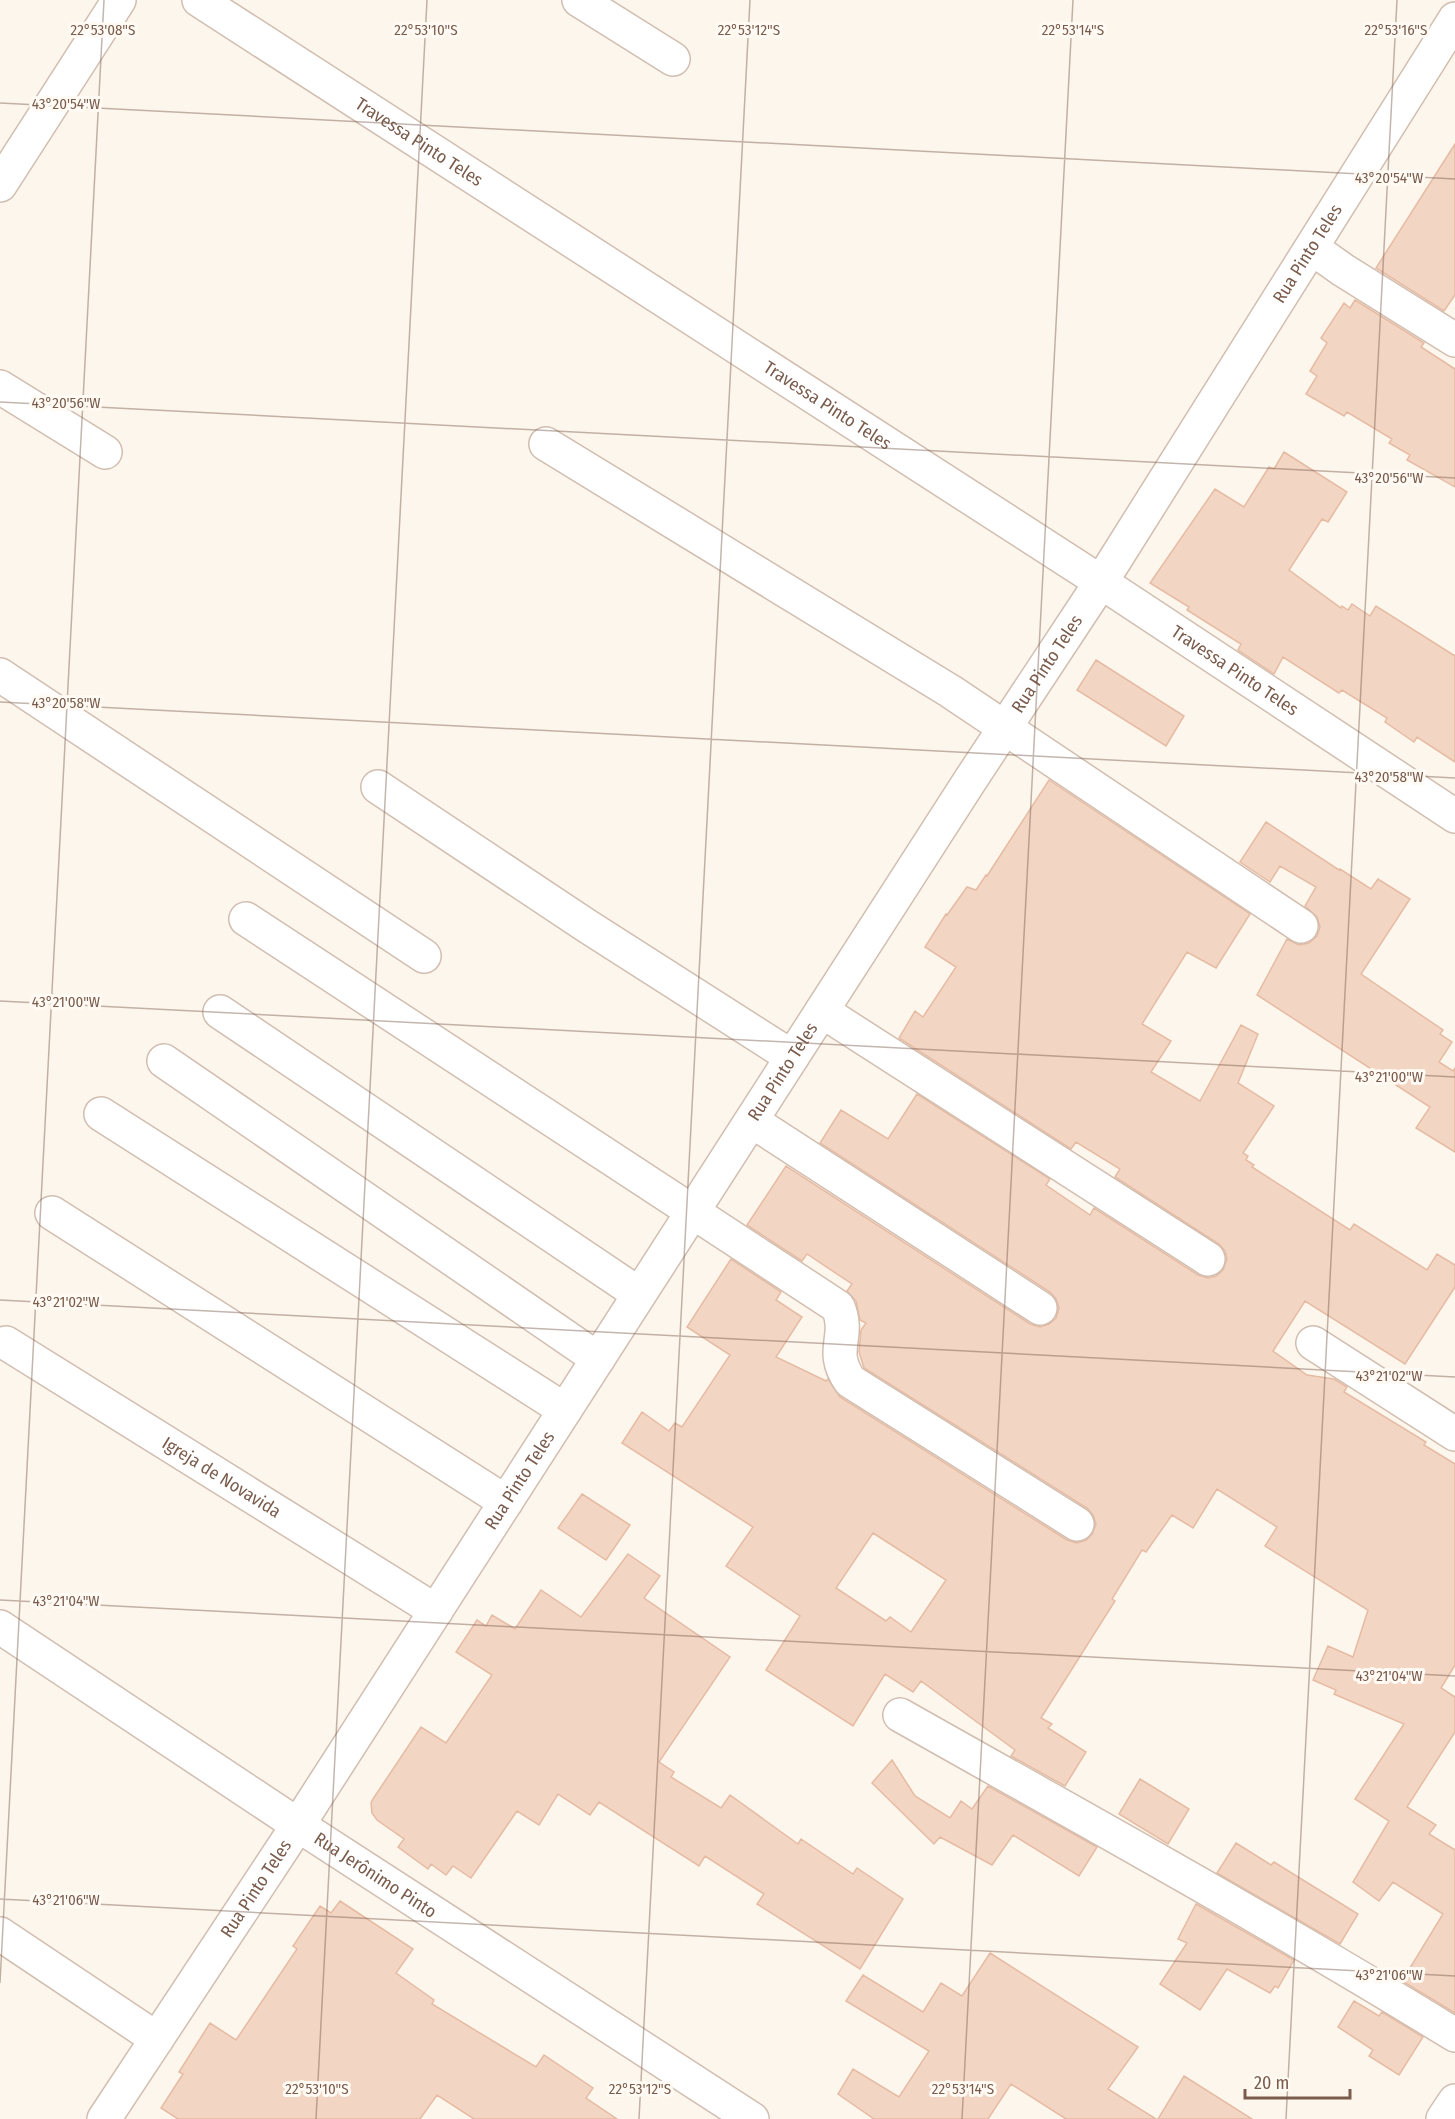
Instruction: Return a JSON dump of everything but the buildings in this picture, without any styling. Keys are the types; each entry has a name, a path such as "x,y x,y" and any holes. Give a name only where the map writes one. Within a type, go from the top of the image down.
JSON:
{"street":[{"path":"0,185 119,0"},
{"name":"Travessa Pinto Teles","path":"199,0 1101,582 1455,816"},
{"path":"579,0 673,58"},
{"name":"Rua Pinto Teles","path":"104,2119 298,1825 1005,727 1101,582 1455,19"},
{"path":"1312,248 1455,340"},
{"path":"0,387 105,453"},
{"path":"546,444 950,691 1301,926"},
{"path":"0,675 424,956"},
{"path":"378,787 587,926 792,1057"},
{"path":"246,919 838,1307 843,1317 844,1329 839,1357 842,1370 850,1381 1077,1524"},
{"path":"822,1011 1208,1259"},
{"path":"220,1012 639,1294"},
{"path":"164,1061 598,1359"},
{"path":"101,1114 565,1410"},
{"path":"752,1121 1040,1308"},
{"path":"52,1213 506,1502"},
{"name":"Igreja de Novavida","path":"6,1342 436,1611"},
{"path":"1313,1343 1455,1434"},
{"name":"Rua Jerônimo Pinto","path":"0,1627 298,1825 752,2119"},
{"path":"900,1716 1302,1944 1455,2035"},
{"path":"0,1934 157,2039"},
{"path":"1443,2119 1455,2101"}]}
